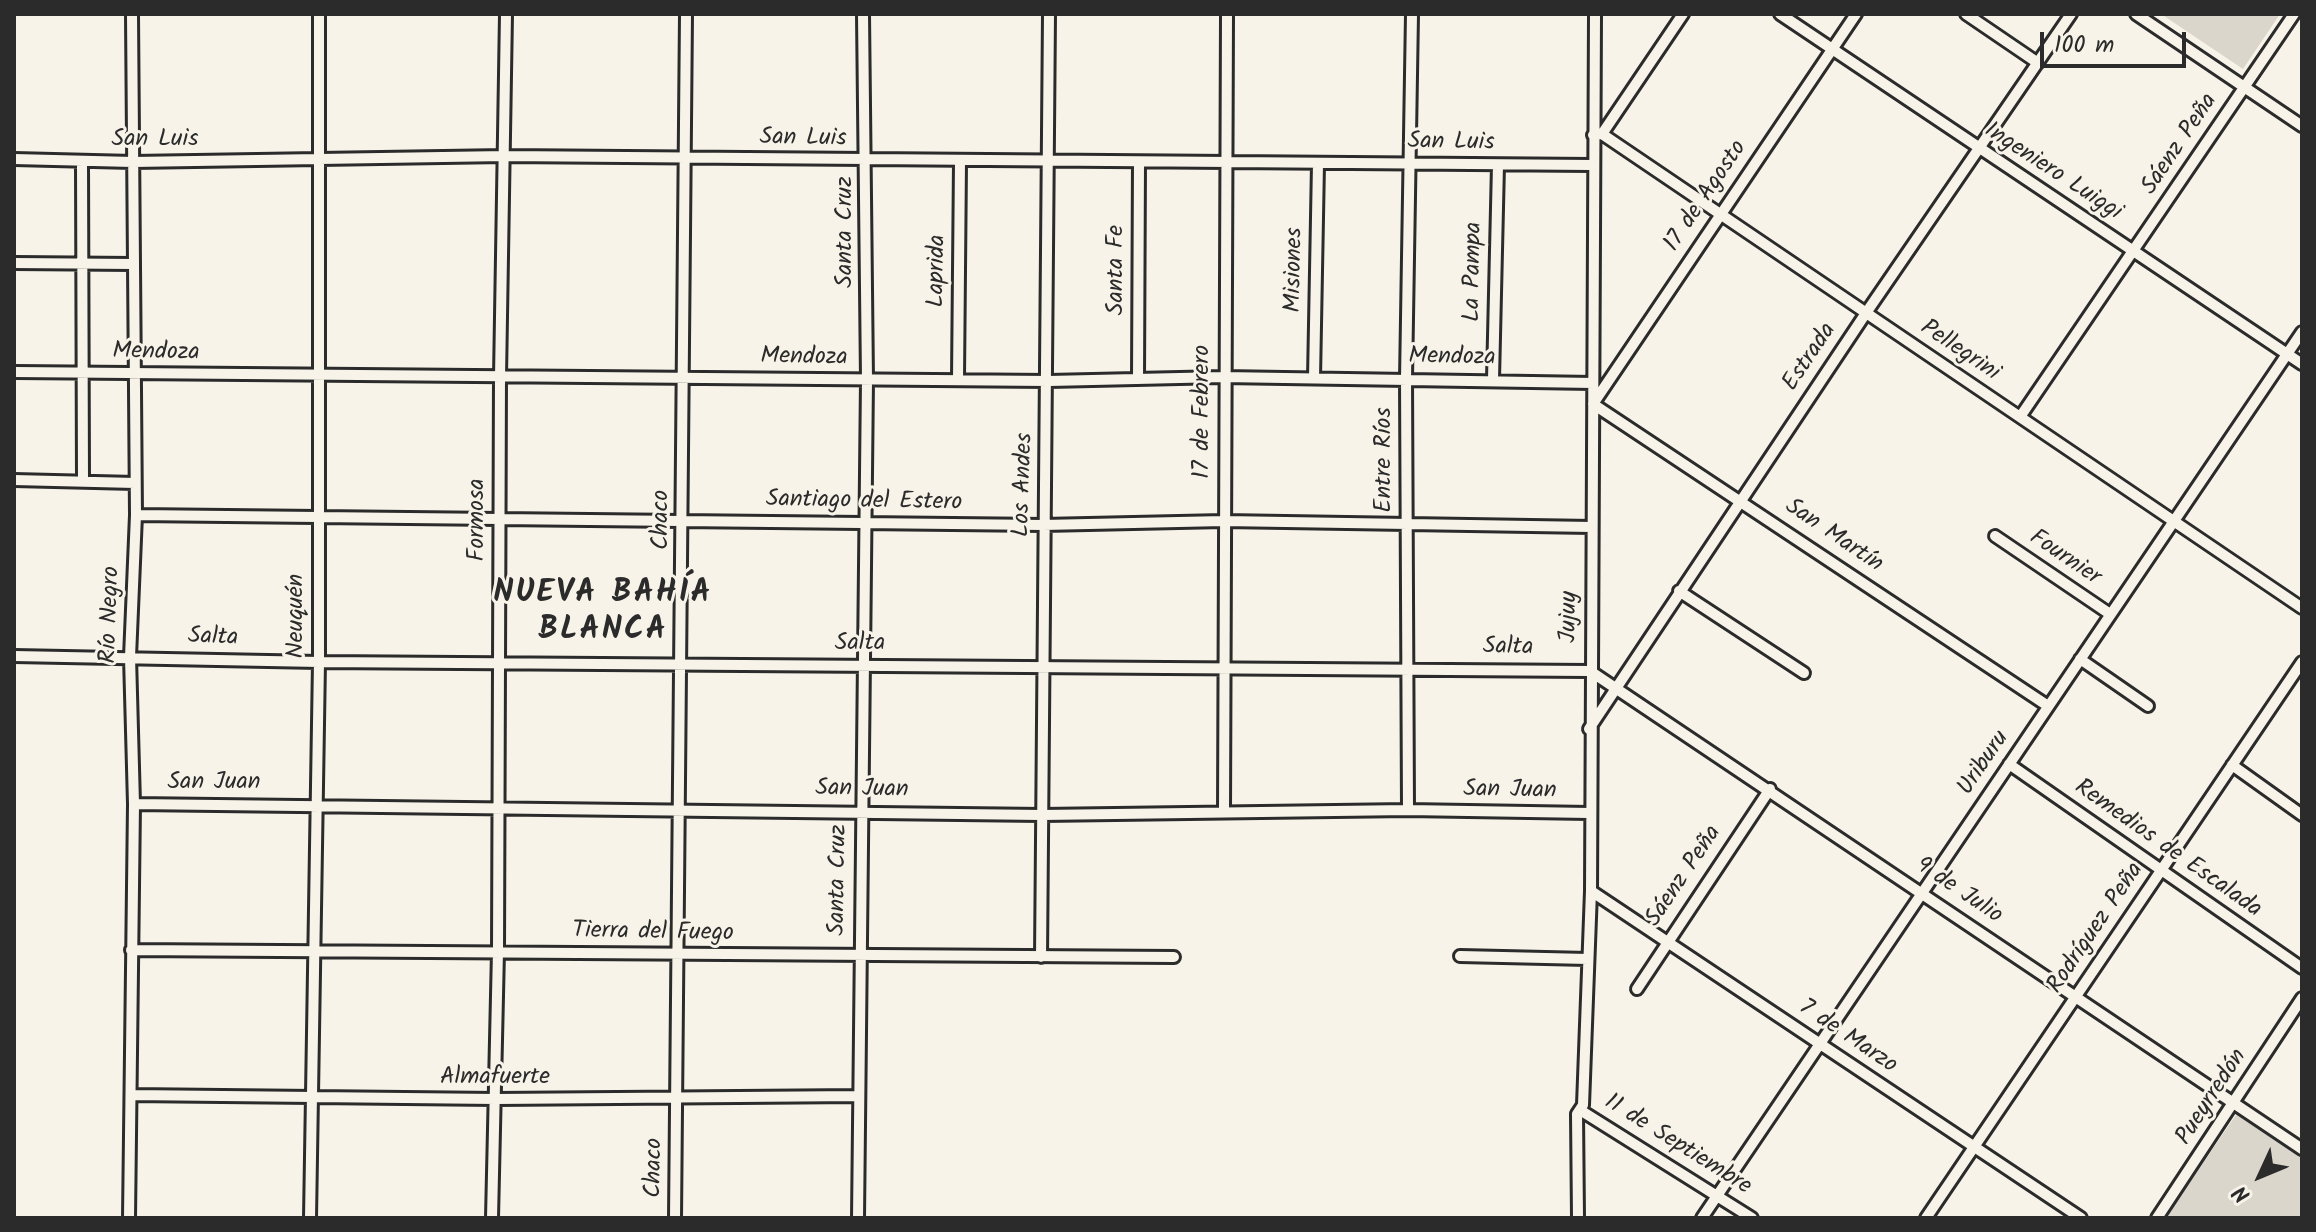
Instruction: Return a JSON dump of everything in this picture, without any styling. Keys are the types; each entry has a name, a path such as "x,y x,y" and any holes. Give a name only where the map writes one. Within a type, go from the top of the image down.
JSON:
{"street":[{"name":"Río Negro","path":"129,1218 134,804 130,657 136,515 132,14"},
{"name":"Neuquén","path":"310,1218 314,1097 314,805 319,662 319,14"},
{"name":"Formosa","path":"492,1218 498,951 500,377 506,14"},
{"name":"Chaco","path":"675,1218 686,14"},
{"name":"Santa Cruz","path":"858,1218 867,380 863,14"},
{"name":"Los Andes","path":"1041,957 1045,667 1043,525 1049,381 1049,14"},
{"name":"17 de Febrero","path":"1224,811 1223,377 1228,161 1227,14"},
{"name":"Entre Ríos","path":"1408,810 1404,668 1412,14"},
{"name":"Jujuy","path":"1578,1218 1577,1114 1580,1110 1591,891 1589,729 1592,165 1597,134 1595,14"},
{"path":"1597,134 1683,14"},
{"name":"Ingeniero Luiggi","path":"1780,14 2302,364"},
{"name":"17 de Agosto","path":"1593,404 1856,14"},
{"path":"1966,14 2038,63"},
{"name":"Estrada","path":"1589,729 1615,685 2071,14"},
{"path":"2136,14 2302,126"},
{"name":"Sáenz Peña","path":"2020,417 2294,14"},
{"name":"Pellegrini","path":"1597,134 2302,608"},
{"name":"San Luis","path":"14,159 133,162 505,156 1592,165"},
{"path":"82,161 83,481"},
{"name":"Laprida","path":"958,379 960,162"},
{"name":"Santa Fe","path":"1138,379 1139,162"},
{"name":"Misiones","path":"1314,378 1318,164"},
{"name":"La Pampa","path":"1493,379 1498,165"},
{"path":"14,263 133,264"},
{"name":"Uriburu","path":"1702,1218 2302,332"},
{"name":"Mendoza","path":"14,372 1049,381 1223,377 1593,383"},
{"name":"San Martín","path":"1593,404 1741,499 2048,706"},
{"path":"14,480 135,483"},
{"name":"Santiago del Estero","path":"136,515 1043,525 1224,521 1592,527"},
{"name":"Fournier","path":"1995,536 2110,614"},
{"path":"1679,591 1804,673"},
{"name":"Salta","path":"14,656 499,664 1224,666 1590,671"},
{"path":"2080,659 2148,706"},
{"name":"Rodríguez Peña","path":"1926,1218 2302,662"},
{"name":"9 de Julio","path":"1590,671 2302,1149"},
{"name":"Remedios de Escalada","path":"2009,764 2302,968"},
{"path":"2232,765 2302,815"},
{"name":"Sáenz Peña","path":"1637,989 1665,941 1770,789"},
{"name":"San Juan","path":"134,804 679,808 1042,815 1408,810 1589,813"},
{"name":"7 de Marzo","path":"1591,891 2081,1218"},
{"name":"Tierra del Fuego","path":"131,950 1174,957"},
{"path":"1460,956 1588,959"},
{"name":"Pueyrredón","path":"2157,1218 2302,1000"},
{"name":"Almafuerte","path":"131,1095 496,1099 859,1096"},
{"name":"11 de Septiembre","path":"1580,1110 1752,1218"}],"shaded area":[{"path":"2161,14 2280,14 2243,69"},
{"path":"2238,1112 2302,1152 2302,1218 2165,1218"}],"district":[{"name":"NUEVA BAHÍA BLANCA","path":"603,614"}]}
